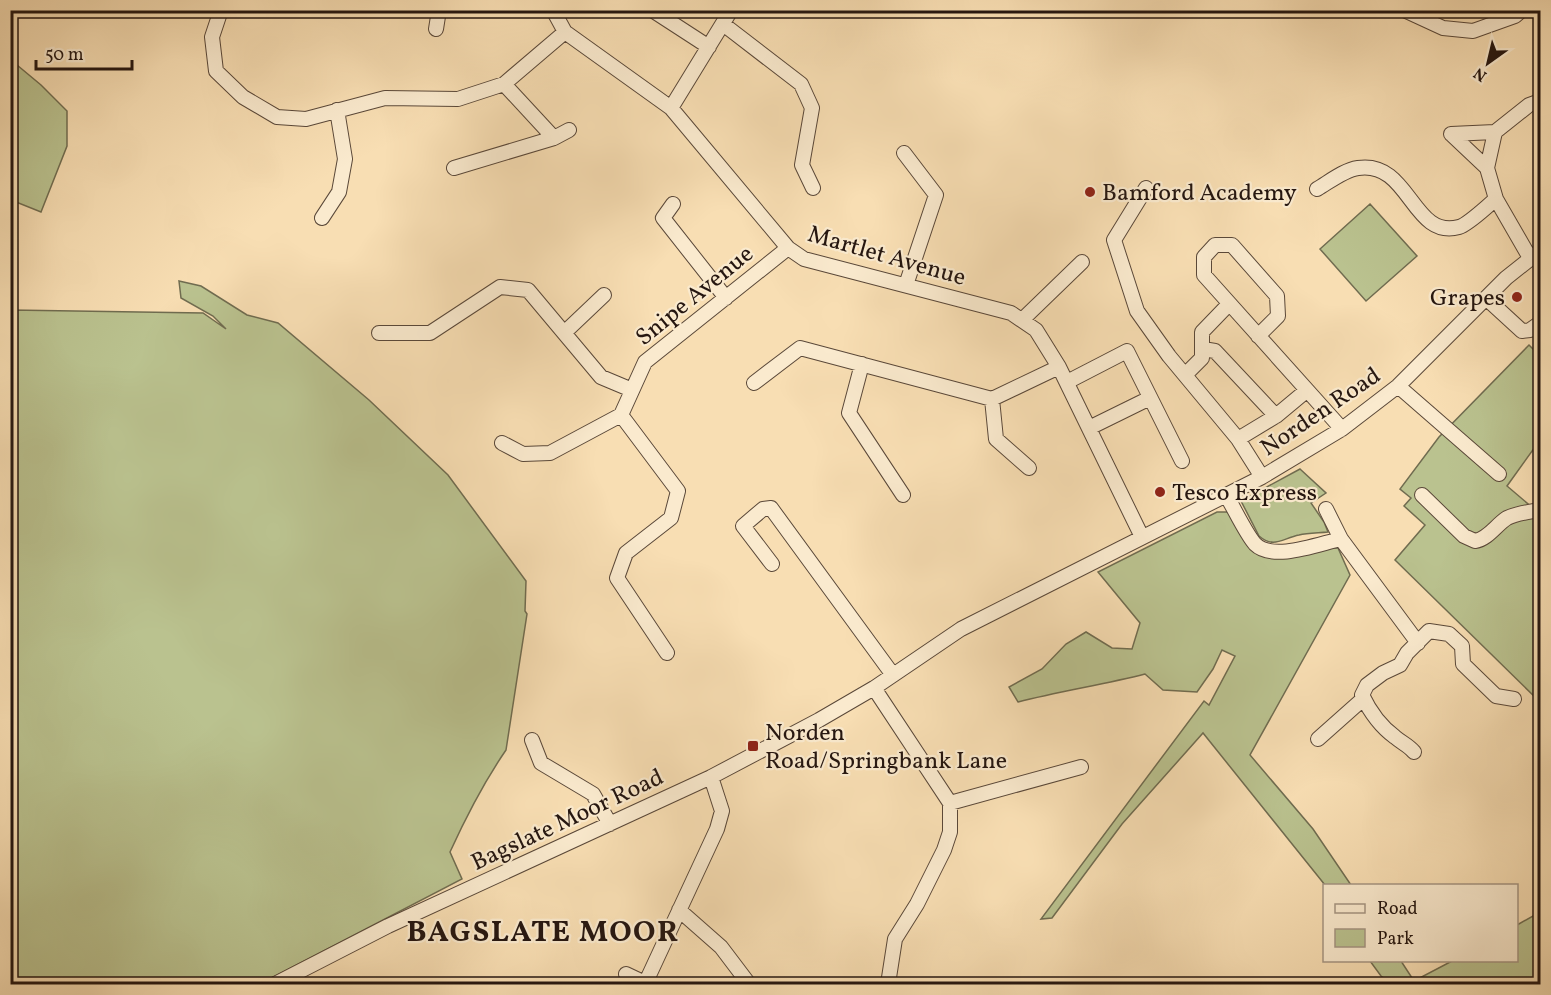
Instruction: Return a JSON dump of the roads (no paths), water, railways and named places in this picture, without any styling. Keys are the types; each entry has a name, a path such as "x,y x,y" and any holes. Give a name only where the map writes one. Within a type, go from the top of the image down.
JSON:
{"street":[{"path":"221,10 212,37 216,71 243,98 277,117 306,119 385,98 458,99 504,84 565,32"},
{"path":"436,29 439,10"},
{"name":"Martlet Avenue","path":"553,10 565,32 670,108 789,248 804,259 1011,313 1036,330 1067,382 1142,537"},
{"path":"651,10 709,47"},
{"path":"670,108 731,10"},
{"path":"1404,10 1443,28 1473,32 1515,16 1522,10"},
{"path":"723,24 801,84 812,108 802,165 813,188"},
{"path":"504,84 554,138"},
{"path":"1487,168 1451,134 1495,132 1528,105 1540,101"},
{"path":"322,218 339,192 345,159 337,110"},
{"path":"454,168 554,138 569,130"},
{"path":"1495,132 1487,168 1496,199 1535,254"},
{"path":"904,153 936,195 906,285"},
{"path":"1317,189 1357,168 1382,170 1392,177 1429,221 1441,229 1461,227 1496,199"},
{"path":"1146,188 1114,240 1137,311 1169,356 1238,440 1262,477"},
{"path":"673,204 663,218 726,298"},
{"path":"1258,336 1278,316 1277,296 1232,245 1215,246 1204,258 1204,275 1306,391 1342,429"},
{"name":"Snipe Avenue","path":"621,415 645,362 789,248"},
{"name":"Norden Road","path":"874,688 961,628 1262,477 1342,429 1398,386 1486,298 1535,254"},
{"path":"1022,320 1082,262"},
{"path":"379,333 430,333 500,287 528,290 601,377 632,390"},
{"path":"564,333 604,295"},
{"path":"1486,298 1522,331 1530,330 1540,323"},
{"path":"1185,375 1203,358 1202,332 1229,304"},
{"path":"754,383 800,348 992,399 1059,367"},
{"path":"1203,349 1215,351 1276,416"},
{"path":"1067,382 1127,351 1182,461"},
{"path":"862,364 849,413 903,495"},
{"path":"1398,386 1499,474"},
{"path":"1238,440 1276,416 1306,391"},
{"path":"1089,428 1150,398"},
{"path":"992,399 996,439 1029,468"},
{"path":"502,443 523,454 550,453 621,415 678,491 671,518 626,553 617,578 667,653"},
{"path":"1226,495 1255,543 1267,552 1279,553 1341,539"},
{"path":"1422,495 1464,536 1475,541 1486,536 1506,519 1540,510"},
{"path":"772,564 744,526 763,509 771,508 893,675"},
{"path":"1326,509 1341,539 1418,643"},
{"path":"1414,752 1371,714 1362,695 1367,685 1400,664 1407,653 1429,631 1449,634 1462,646 1463,664 1479,680 1496,696 1515,699"},
{"path":"874,688 950,803 952,818 944,850 917,904 895,939 888,984"},
{"name":"Bagslate Moor Road","path":"275,984 388,926 711,777 874,688"},
{"path":"1318,739 1363,699"},
{"path":"531,740 541,763 593,794 610,824"},
{"path":"950,803 1081,767"},
{"path":"626,974 645,984 717,830 722,811 711,777"},
{"path":"679,910 721,947 749,984"}],"place":[{"name":"Bamford Academy","path":"1090,192"},
{"name":"Grapes","path":"1517,297"},
{"name":"Tesco Express","path":"1160,492"},
{"name":"Norden Road/Springbank Lane","path":"753,746"}],"district":[{"name":"BAGSLATE MOOR","path":"543,931"}]}
